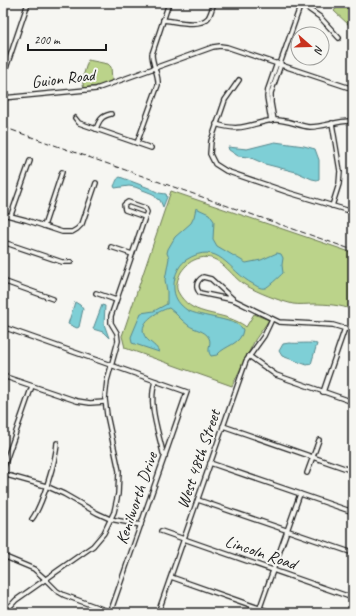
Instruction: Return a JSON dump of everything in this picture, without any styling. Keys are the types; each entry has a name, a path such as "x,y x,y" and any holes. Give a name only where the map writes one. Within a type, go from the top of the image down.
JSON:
{"street":[{"path":"3,94 3,77 28,3"},
{"path":"137,144 158,85 152,54 169,3"},
{"path":"163,20 200,23 208,17 214,3"},
{"path":"272,121 271,93 279,64 300,3 320,17 339,38"},
{"name":"Guion Road","path":"3,98 96,89 220,46 228,47 353,89"},
{"path":"239,80 226,98 216,124 210,143 212,159 221,169 285,192 353,212"},
{"path":"96,129 100,119 111,114"},
{"path":"75,118 79,123 151,148"},
{"path":"216,124 228,128 238,128 272,121 287,121 309,127 353,121"},
{"path":"332,123 340,171 339,184 332,206"},
{"path":"11,216 30,160"},
{"path":"44,226 62,172"},
{"path":"3,214 63,233 73,232 82,224 96,183"},
{"path":"4,613 14,601 93,546 104,533 111,519 118,498 119,471 105,402 107,381 118,341 117,333 111,320 111,314 145,217 146,210 129,202 124,204 124,209 145,217"},
{"path":"3,242 62,262 70,262"},
{"path":"111,247 132,254"},
{"path":"234,300 201,294 197,288 198,282 203,277 209,278 234,300 272,319 284,323 332,324 353,331"},
{"path":"3,281 53,299"},
{"path":"96,293 116,300"},
{"name":"West 48th Street","path":"158,613 235,389 249,356 264,336 272,319"},
{"path":"3,327 155,381 152,394 152,404 163,453 165,456"},
{"path":"323,392 345,328"},
{"path":"249,356 276,375 353,402"},
{"path":"3,376 77,402 105,402"},
{"name":"Kenilworth Drive","path":"110,613 187,392 155,381"},
{"path":"3,469 32,386"},
{"path":"223,426 353,471"},
{"path":"307,473 319,440"},
{"path":"32,519 39,508 54,460 57,443"},
{"path":"210,463 353,512"},
{"path":"3,474 46,486 69,496 97,513 111,519 141,525"},
{"path":"258,613 300,494"},
{"path":"198,500 353,553"},
{"name":"Lincoln Road","path":"161,531 353,598"},
{"path":"3,556 28,566 45,578 54,588 64,595 110,613"},
{"path":"171,577 273,613"}],"green space":[{"path":"340,3 353,3 353,30 334,11"},
{"path":"88,60 108,64 111,67 112,80 103,85 84,88 82,80"},
{"path":"171,191 353,253 353,310 334,305 293,304 281,300 245,285 219,262 207,257 200,258 191,261 181,272 177,290 183,300 204,312 228,318 246,327 254,314 269,320 255,340 232,386 125,348 122,336"}],"water":[{"path":"275,142 315,149 319,160 319,179 312,179 296,172 265,164 249,157 238,156 229,150 228,147 247,149"},
{"path":"120,177 159,193 166,194 167,197 163,207 160,200 153,194 129,186 115,188 114,186"},
{"path":"196,208 209,214 214,221 213,239 217,246 246,263 261,260 277,253 281,254 283,258 283,273 268,286 262,288 244,278 222,259 215,255 207,253 197,254 186,260 178,269 174,286 177,299 187,310 200,315 235,323 243,330 242,335 236,342 217,355 211,356 209,352 210,340 207,335 188,325 169,308 149,318 143,327 143,333 146,338 157,348 159,352 132,343 131,337 141,313 154,311 167,304 165,280 169,258 167,253 168,249 175,237 191,223"},
{"path":"75,302 83,309 79,327 77,328 68,324"},
{"path":"102,305 105,306 104,324 109,338 103,332 93,329"},
{"path":"283,344 317,344 311,364 307,365 282,356 279,351"}],"railway":[{"path":"3,127 353,250"}]}
